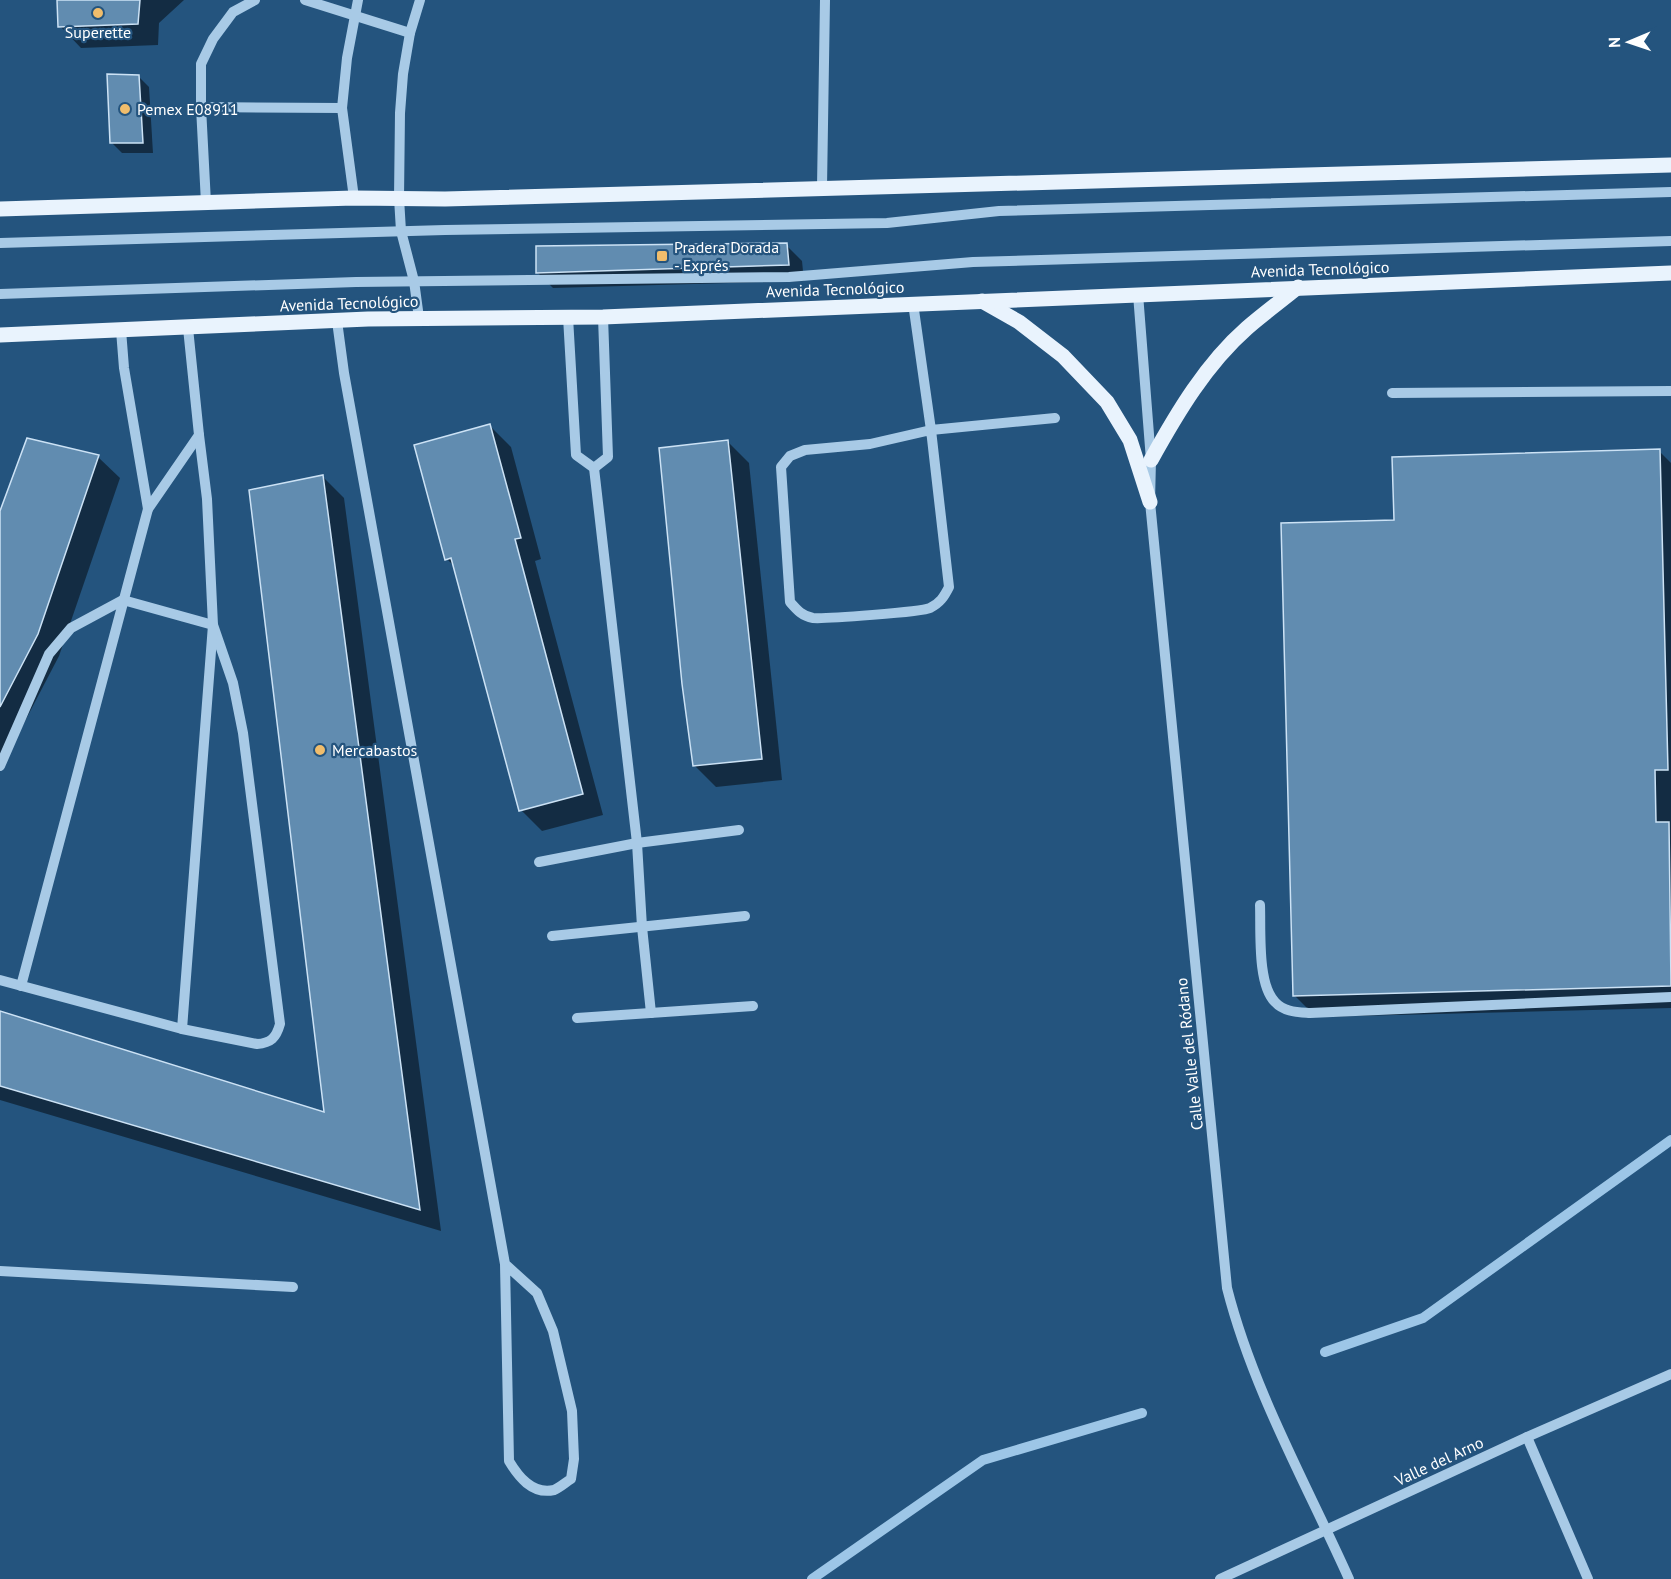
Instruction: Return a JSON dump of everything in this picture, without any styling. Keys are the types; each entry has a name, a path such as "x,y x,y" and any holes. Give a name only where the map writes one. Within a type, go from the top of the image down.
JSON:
{"main road":[{"path":"0,209 1670,165"},
{"name":"Avenida Tecnológico","path":"0,335 419,318 603,316 1670,271"},
{"path":"1151,460 1176,415 1211,368 1246,329 1298,288"},
{"path":"982,301 1019,322 1064,356 1107,402 1130,440 1150,502"}],"street":[{"path":"206,202 201,64 213,39 233,12 255,0"},
{"path":"305,0 410,33"},
{"path":"354,198 342,108 347,58 358,0"},
{"path":"419,318 414,281 401,231 399,198 403,74 410,33 420,0"},
{"path":"822,187 825,0"},
{"path":"201,107 342,108"},
{"path":"0,243 401,231 887,223 999,211 1671,192"},
{"path":"0,294 414,281 789,277 973,262 1671,241"},
{"name":"Calle Valle del Ródano","path":"1138,294 1151,460 1150,502 1227,1288 1234,1317 1262,1393 1349,1579"},
{"path":"913,303 930,430 949,587 941,601 928,609 813,618 800,614 790,602 781,467 790,456 805,450 870,444 930,430 1054,418"},
{"path":"594,468 608,457 603,316"},
{"path":"568,317 576,455 594,468 637,843 642,927 651,1013"},
{"path":"337,321 344,373 505,1264 508,1461 521,1480 539,1489 555,1490 571,1479 574,1459 572,1411 553,1331 537,1293 505,1264"},
{"path":"182,1029 213,625 207,499 188,328"},
{"path":"122,330 124,368 148,509"},
{"path":"1392,393 1671,391"},
{"path":"21,986 148,509 199,435"},
{"path":"0,766 49,654 71,628 123,600 213,625"},
{"path":"0,980 182,1029 257,1044 267,1043 277,1036 280,1024 243,733 233,683 213,625"},
{"path":"539,862 637,843 739,830"},
{"path":"1260,906 1264,981 1274,1001 1289,1011 1310,1013 1671,997"},
{"path":"552,936 745,916"},
{"path":"577,1018 753,1006"},
{"path":"0,1271 293,1287"},
{"name":"Valle del Arno","path":"1220,1579 1527,1437 1671,1374"},
{"path":"1527,1437 1588,1579"}],"building":[{"name":"Superette","path":"57,0 140,0 138,24 58,27"},
{"name":"Pemex E08911","path":"107,74 139,75 143,143 110,143"},
{"name":"Pradera Dorada - Exprés","path":"787,243 789,265 536,273 536,246"},
{"path":"490,424 521,538 515,539 583,794 519,811 451,558 445,560 414,445"},
{"path":"27,438 99,455 38,634 0,707 0,511"},
{"path":"728,440 762,759 693,766 682,684 659,448"},
{"path":"1660,449 1668,770 1655,770 1656,822 1669,822 1671,986 1293,996 1281,523 1394,520 1392,457"},
{"name":"Mercabastos","path":"323,475 420,1210 0,1086 0,1011 324,1112 249,490"}],"waterway":[{"path":"1325,1352 1423,1318 1671,1140"},
{"path":"812,1579 983,1460 1142,1413"}],"place":[{"name":"Superette","path":"98,13"},
{"name":"Pemex E08911","path":"125,109"},
{"name":"Pradera Dorada - Exprés","path":"662,256"},
{"name":"Mercabastos","path":"320,750"}]}
